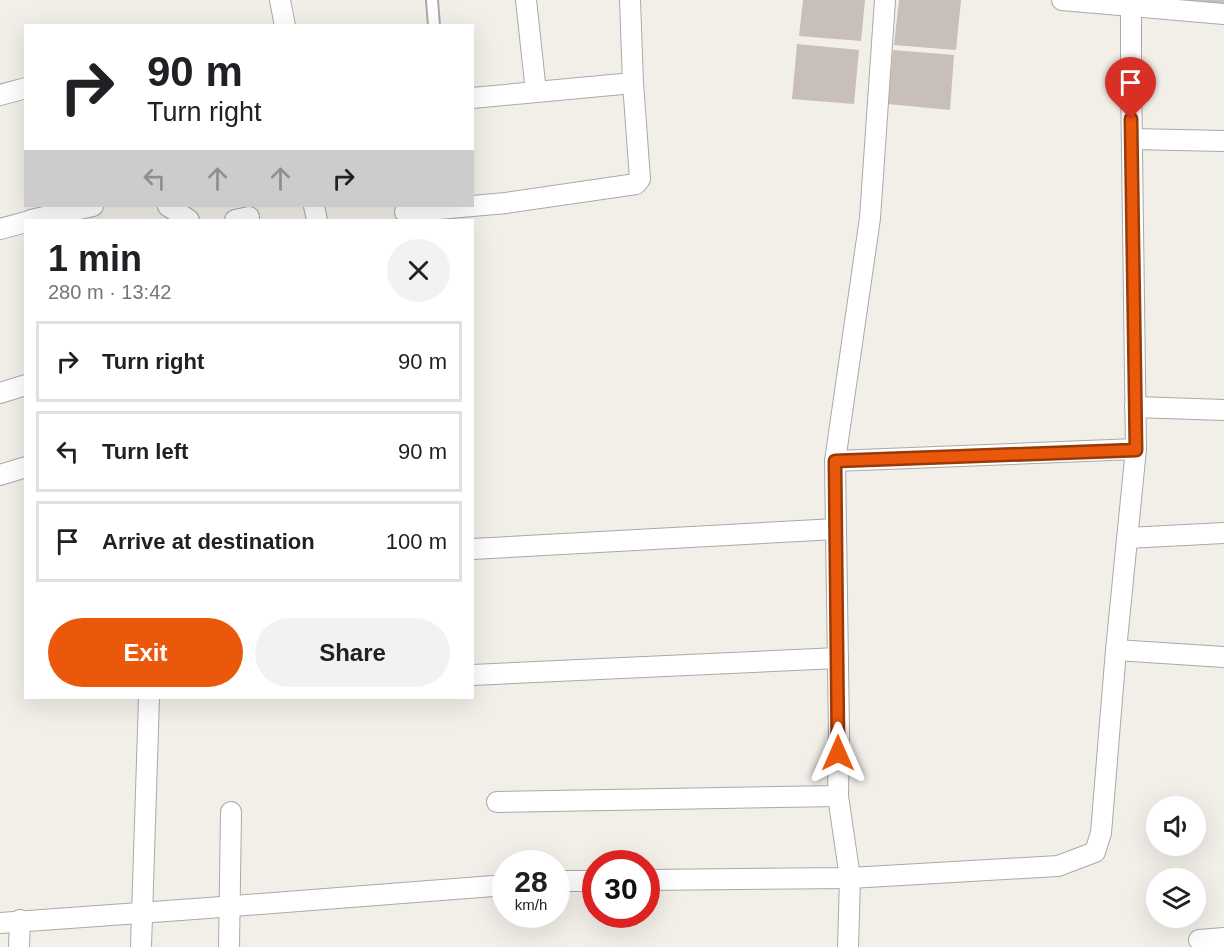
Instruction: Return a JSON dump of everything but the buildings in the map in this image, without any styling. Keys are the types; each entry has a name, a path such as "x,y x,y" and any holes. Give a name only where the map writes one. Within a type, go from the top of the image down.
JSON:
{"street":[{"path":"280,0 285,24"},
{"path":"526,0 536,92"},
{"path":"474,206 636,184 639,179 630,0"},
{"path":"848,947 850,878 838,796 835,461 870,218 885,0"},
{"path":"1062,0 1131,3 1224,14"},
{"path":"660,880 850,878 1058,866 1095,852 1101,832 1136,450 1131,3"},
{"path":"474,98 633,82"},
{"path":"0,95 24,89"},
{"path":"1132,139 1224,141"},
{"path":"52,219 90,207"},
{"path":"170,207 188,219"},
{"path":"405,212 461,207"},
{"path":"0,229 24,227"},
{"path":"0,393 24,387"},
{"path":"1136,407 1224,410"},
{"path":"835,461 1136,450"},
{"path":"0,475 24,468"},
{"path":"474,549 836,528"},
{"path":"1127,538 1224,533"},
{"path":"1116,650 1224,657"},
{"path":"474,675 838,658"},
{"path":"141,947 149,699"},
{"path":"497,802 838,796"},
{"path":"229,947 231,812"},
{"path":"19,947 10,922 492,886"},
{"path":"1199,940 1224,938"}],"lane":[{"path":"432,0 434,24"}],"route":[{"path":"838,753 835,461 1136,450 1131,119"}]}
